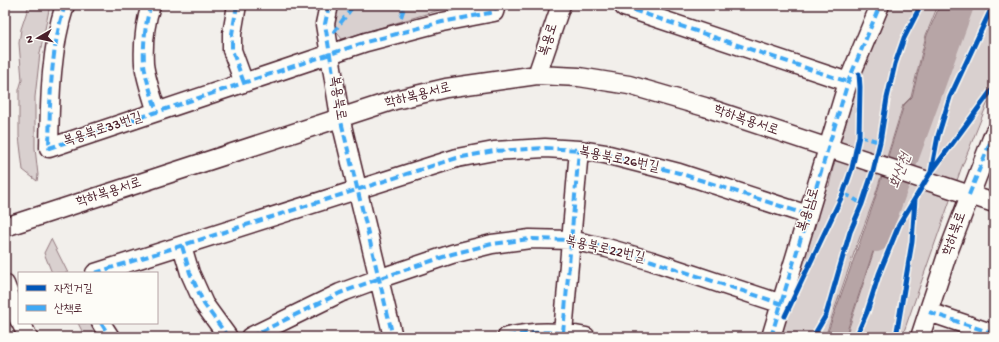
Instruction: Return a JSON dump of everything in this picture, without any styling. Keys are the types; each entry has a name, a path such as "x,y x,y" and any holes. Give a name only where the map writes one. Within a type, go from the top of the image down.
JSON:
{"street":[{"name":"복용북로33번길","path":"65,5 55,50 50,105 49,148 366,42 442,22 494,12 496,5"},
{"name":"복용북로33번길","path":"151,5 148,14 144,64 148,84 157,112"},
{"path":"237,5 232,34 232,50 244,83"},
{"name":"복용북로","path":"329,5 325,24 340,117 393,337"},
{"name":"복용로","path":"537,75 561,5"},
{"name":"복용남로","path":"771,337 808,216 833,150 848,82 880,5"},
{"path":"624,6 848,82"},
{"name":"학하복용서로","path":"5,227 395,100 446,88 537,75 579,77 629,85 705,107 969,195"},
{"name":"학하북로","path":"920,337 947,255 994,132"},
{"name":"복용북로26번길","path":"357,190 457,158 494,151 545,148 579,150 605,154 679,173 808,216"},
{"path":"563,332 579,150"},
{"path":"98,272 357,190"},
{"path":"969,195 994,203"},
{"name":"복용북로22번길","path":"378,279 452,254 492,244 530,239 571,240 607,248 652,261 782,304"},
{"path":"182,246 190,273 204,304 228,337"},
{"path":"250,337 340,293 378,279"},
{"path":"5,284 18,317"},
{"path":"928,312 994,334"},
{"path":"22,324 28,337"},
{"path":"102,324 110,337"},
{"path":"507,337 542,332 563,332 586,337"}],"shaded area":[{"path":"29,5 50,5 40,53 35,97 35,148 38,175 37,181 23,170 19,136 19,90 22,80 19,43 21,29"},
{"path":"331,5 456,5 342,39 333,28"},
{"path":"889,5 938,5 926,35 911,97 903,105 874,199 825,337 779,337 825,188 829,186 845,115 874,37"},
{"path":"940,5 960,5 907,148 845,337 826,337 873,205 904,105 912,97 927,35"},
{"path":"961,5 994,5 994,87 961,169 902,337 846,337 908,146"},
{"path":"51,239 68,272 52,272 44,253"},
{"path":"78,324 95,324 103,337 85,337"}],"waterway":[{"name":"화산천","path":"876,239 961,5"}],"marked path":[{"path":"65,5 56,40 52,76 49,148 366,42 442,22 494,12 496,5"},
{"path":"151,5 145,34 144,64 157,112"},
{"path":"237,5 232,34 232,50 244,83"},
{"path":"329,5 325,24 340,117 393,337"},
{"path":"333,33 354,5"},
{"path":"401,17 405,5"},
{"path":"625,5 624,7 848,82"},
{"path":"771,337 848,82 880,5"},
{"path":"969,195 994,133"},
{"path":"859,136 880,142"},
{"path":"98,272 457,158 494,151 545,148 579,150 605,154 679,173 808,215"},
{"path":"563,333 579,150"},
{"path":"843,194 862,204"},
{"path":"250,337 340,293 378,279 452,254 492,244 530,239 571,240 607,248 652,261 782,304"},
{"path":"182,246 190,273 204,304 228,337"},
{"path":"929,312 994,334"},
{"path":"102,324 110,337"},
{"path":"507,337 546,332 586,337"}],"cycle path":[{"path":"813,337 826,315 850,232 862,204 873,171 895,64 904,38 921,5"},
{"path":"856,337 867,312 879,274 899,225 931,172 938,136 950,97 993,5"},
{"path":"785,316 843,194 852,168 859,136 859,74"},
{"path":"932,171 991,91 994,90"},
{"path":"896,337 912,242 915,199"}]}
